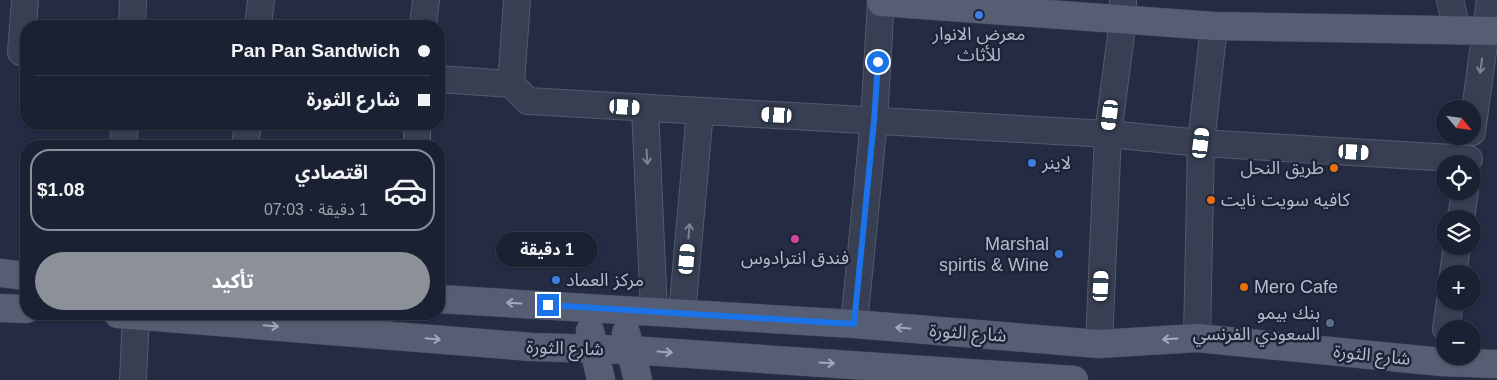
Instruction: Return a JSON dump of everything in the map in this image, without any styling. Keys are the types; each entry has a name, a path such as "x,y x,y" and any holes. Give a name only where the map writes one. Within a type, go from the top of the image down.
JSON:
{"main road":[{"path":"881,1 1123,10 1214,26 1491,30"},
{"path":"0,273 20,275"},
{"name":"شارع الثورة","path":"445,299 854,324 1099,344 1197,338 1436,349"},
{"path":"0,308 20,309"},
{"path":"585,308 601,380"},
{"path":"621,310 638,380"},
{"name":"شارع الثورة","path":"201,320 532,347 630,350 1074,380"},
{"name":"شارع الثورة","path":"1481,360 1497,364"}],"street":[{"path":"22,20 25,0"},
{"path":"132,20 133,0"},
{"path":"259,20 261,0"},
{"path":"424,20 426,0"},
{"path":"511,84 517,0"},
{"path":"1450,0 1457,30"},
{"path":"1478,100 1491,30 1490,0"},
{"path":"854,324 874,121 881,1"},
{"path":"1099,344 1108,134 1123,10"},
{"path":"1197,338 1201,143 1214,26"},
{"path":"16,52 20,29"},
{"path":"445,79 511,84 528,102 1108,134 1201,143 1470,153"},
{"path":"645,108 654,312"},
{"path":"682,314 700,111"},
{"path":"128,320 133,380"}],"place":[{"name":"معرض الانوار للأثاث","path":"979,15"},
{"name":"لاينر","path":"1032,163"},
{"name":"طريق النحل","path":"1334,168"},
{"name":"كافيه سويت نايت","path":"1211,200"},
{"name":"فندق انترادوس","path":"795,239"},
{"name":"Marshal spirtis & Wine","path":"1059,254"},
{"name":"مركز العماد","path":"556,280"},
{"name":"Mero Cafe","path":"1244,287"},
{"name":"بنك بيمو السعودي الفرنسي","path":"1330,323"}],"route":[{"path":"548,305 854,324 878,62"}]}
